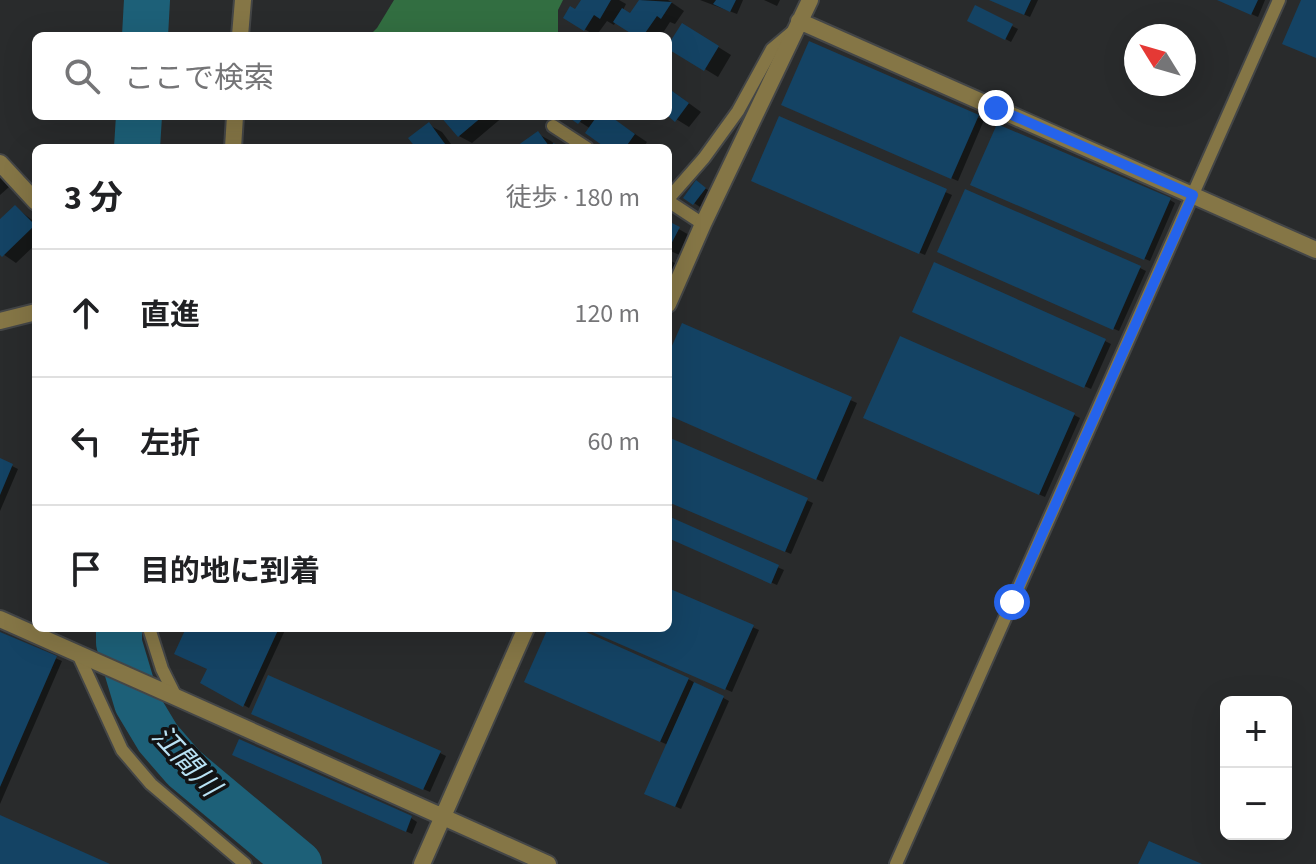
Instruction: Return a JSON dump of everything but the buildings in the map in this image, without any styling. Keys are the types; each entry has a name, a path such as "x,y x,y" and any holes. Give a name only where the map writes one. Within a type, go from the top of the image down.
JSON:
{"street":[{"path":"240,32 243,0"},
{"path":"672,295 810,0"},
{"path":"797,26 1316,250"},
{"path":"233,144 235,120"},
{"path":"0,163 32,198"},
{"path":"0,321 32,313"},
{"path":"0,619 548,864"},
{"path":"422,864 524,632"}],"lane":[{"path":"896,864 1279,0"},
{"path":"672,195 738,111 772,49 797,26"},
{"path":"553,126 581,144"},
{"path":"672,203 703,224"},
{"path":"150,632 168,692"},
{"path":"86,658 122,750 151,784 245,864"}],"green space":[{"path":"394,0 563,0 558,10 558,32 373,32"}],"waterway":[{"name":"江間川","path":"145,32 147,0"},
{"name":"江間川","path":"137,144 139,120"},
{"name":"江間川","path":"119,632 119,643 137,703 158,738 184,768 299,864"}],"route":[{"path":"996,108 1193,195 1012,602"}]}
